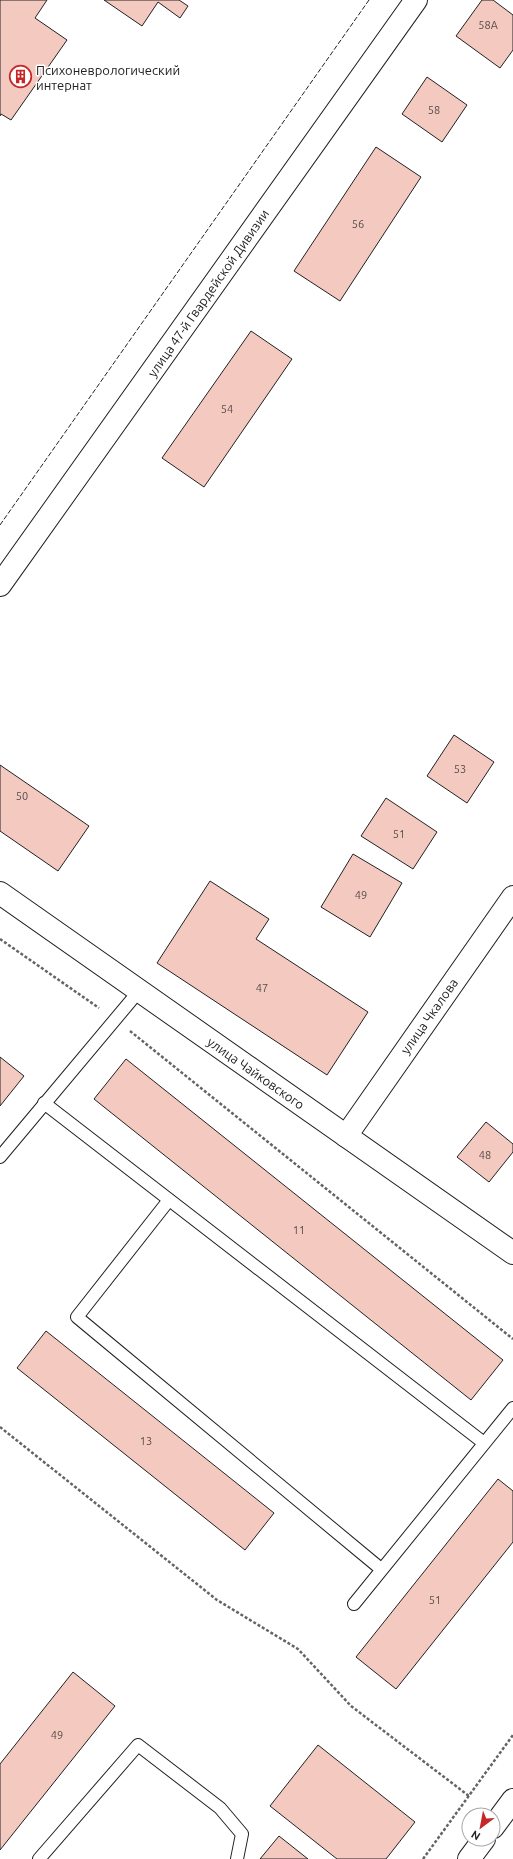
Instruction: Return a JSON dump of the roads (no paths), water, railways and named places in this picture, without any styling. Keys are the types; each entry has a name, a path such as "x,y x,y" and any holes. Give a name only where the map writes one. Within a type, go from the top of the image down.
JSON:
{"street":[{"name":"улица 47-й Гвардейской Дивизии","path":"0,586 416,0"},
{"name":"улица Чайковского","path":"0,892 513,1254"},
{"name":"улица Чкалова","path":"346,1136 513,897"},
{"path":"501,1816 513,1800"},
{"path":"469,1859 478,1847"}],"lane":[{"path":"0,1157 139,991"},
{"path":"44,1103 484,1443"},
{"path":"169,1200 77,1316 381,1569"},
{"path":"354,1604 513,1408"},
{"path":"39,1859 138,1745 220,1808 242,1834 237,1859"}],"place":[{"name":"Психоневрологический интернат","path":"21,77"}]}
